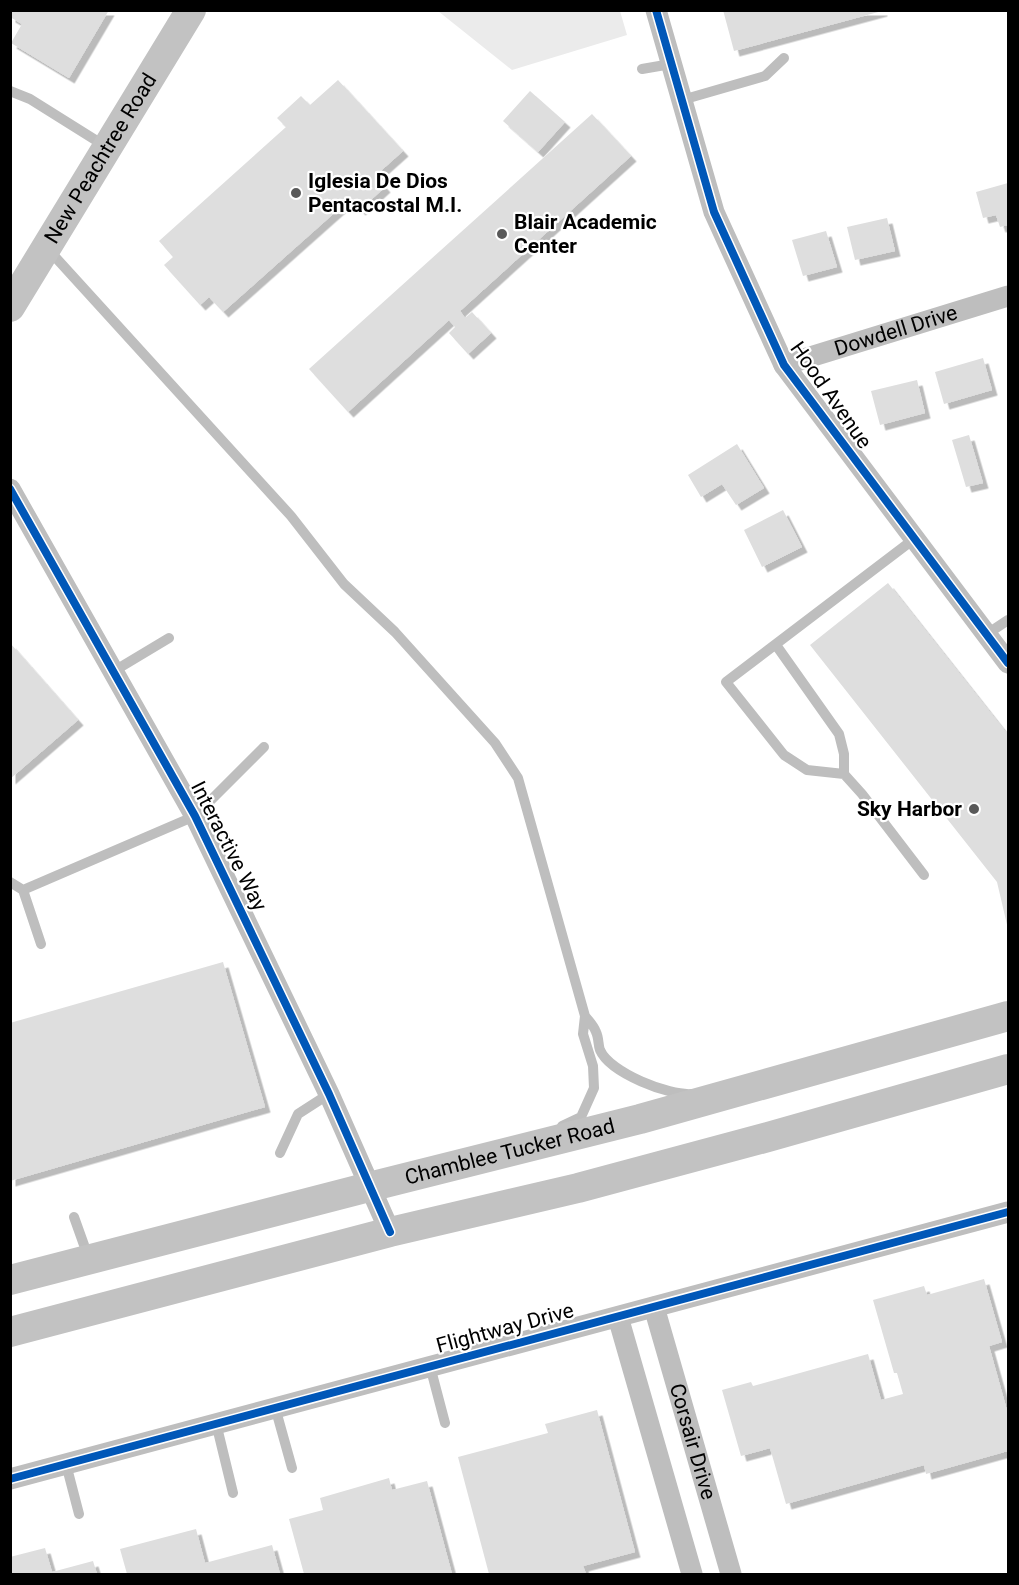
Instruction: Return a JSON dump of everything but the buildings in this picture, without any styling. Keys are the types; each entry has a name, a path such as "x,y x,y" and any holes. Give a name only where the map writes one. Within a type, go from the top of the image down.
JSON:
{"main road":[{"name":"New Peachtree Road","path":"10,307 191,10"},
{"name":"Chamblee Tucker Road","path":"10,1280 755,1088 1008,1016"},
{"path":"10,1332 390,1232 600,1182 1008,1070"}],"street":[{"name":"Hood Avenue","path":"656,10 714,212 784,365 1008,663"},
{"name":"Dowdell Drive","path":"784,365 1008,296"},
{"name":"Interactive Way","path":"10,489 195,816 329,1094 390,1232"},
{"name":"Flightway Drive","path":"10,1479 1008,1212"},
{"name":"Corsair Drive","path":"654,1307 731,1575"},
{"name":"Corsair Drive","path":"618,1317 692,1575"}],"lane":[{"path":"682,100 765,76 784,58"},
{"path":"642,69 671,64"},
{"path":"10,91 30,99 108,148"},
{"path":"47,248 291,516 344,584 395,632 495,743 518,778 585,1016 596,1032 601,1052 615,1068 648,1084 683,1095 755,1088"},
{"path":"914,539 726,682 784,755 807,770 844,774 924,875"},
{"path":"987,634 1008,620"},
{"path":"114,671 169,638"},
{"path":"776,645 839,734 844,754 844,774"},
{"path":"23,890 195,816 264,747"},
{"path":"10,882 23,890 41,944"},
{"path":"511,1152 581,1117 594,1088 593,1066 583,1034 585,1016"},
{"path":"280,1153 298,1114 329,1094"},
{"path":"74,1217 90,1260"},
{"path":"430,1366 445,1423"},
{"path":"275,1407 292,1468"},
{"path":"216,1423 232,1493"},
{"path":"66,1464 79,1514"}],"shaded area":[{"path":"438,11 620,11 627,35 512,70"}],"cycle path":[{"path":"656,10 714,212 784,365 1008,663"},
{"path":"10,489 195,816 329,1094 390,1232"},
{"path":"10,1479 1008,1212"}],"place":[{"name":"Iglesia De Dios Pentacostal M.I.","path":"296,193"},
{"name":"Blair Academic Center","path":"502,234"},
{"name":"Sky Harbor","path":"974,809"}]}
